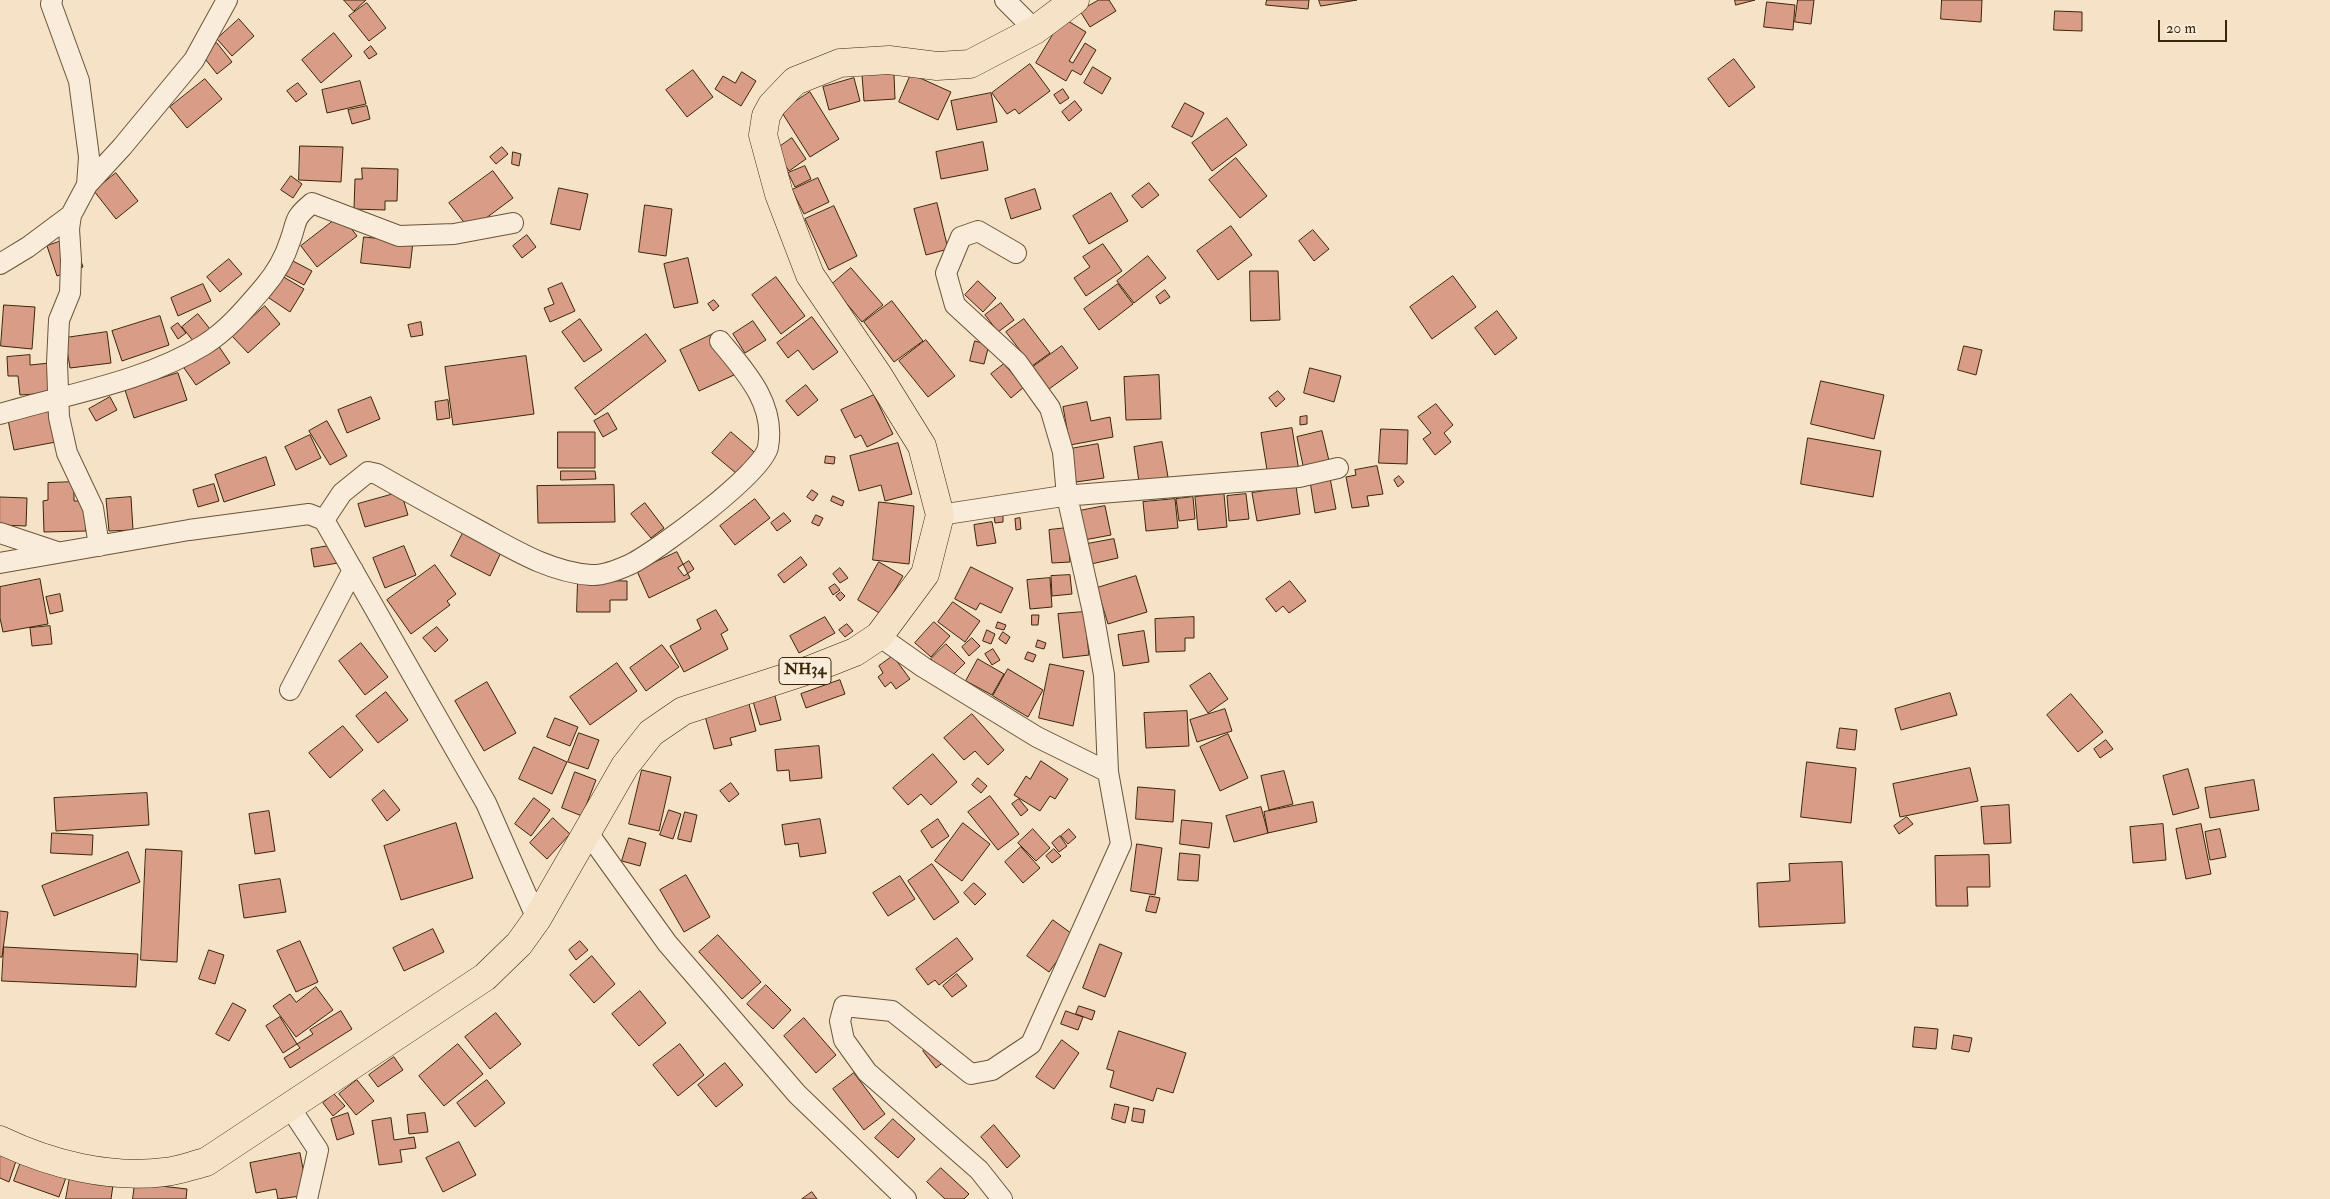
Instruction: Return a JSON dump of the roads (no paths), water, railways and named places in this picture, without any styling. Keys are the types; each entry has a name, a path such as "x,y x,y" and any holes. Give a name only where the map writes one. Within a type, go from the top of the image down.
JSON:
{"highway":[{"name":"NH34","path":"0,1140 16,1148 72,1167 137,1174 167,1172 206,1162 485,977 519,944 537,919 625,766 651,733 682,711 812,669 855,652 879,636 925,574 940,515 922,446 878,375 810,275 798,249 779,194 763,135 766,116 772,105 795,81 840,63 889,60 937,66 970,64 1035,30 1075,0"}],"street":[{"path":"99,546 93,508 75,475 67,453 59,417 57,363 59,320 70,293 71,260 68,229 71,215 87,185 122,147 194,60 226,0"},
{"path":"1005,0 1035,30"},
{"path":"50,1 79,81 89,157 87,185"},
{"path":"0,414 163,367 205,344 233,322 274,276 290,241 294,221 312,203 398,236 454,234 513,223"},
{"path":"0,264 28,247 71,215"},
{"path":"1002,1199 979,1170 867,1072 844,1040 840,1021 844,1006 892,1011 971,1074 992,1070 1031,1044 1121,844 1108,772 1104,675 1093,612 1067,496 1063,452 1050,408 1017,362 955,305 946,273 961,237 978,231 1016,253"},
{"path":"324,520 342,492 368,472 377,474 529,558 567,572 594,576 632,564 685,529 756,467 768,449 765,405 753,382 720,341"},
{"path":"940,515 1067,496 1298,477 1338,468"},
{"path":"0,563 189,530 309,514 324,520 486,802 537,919"},
{"path":"0,533 59,552"},
{"path":"290,690 353,570"},
{"path":"879,636 923,667 1037,737 1108,772"},
{"path":"588,833 667,943 797,1094 906,1199"},
{"path":"290,1106 318,1150 308,1199"}]}
